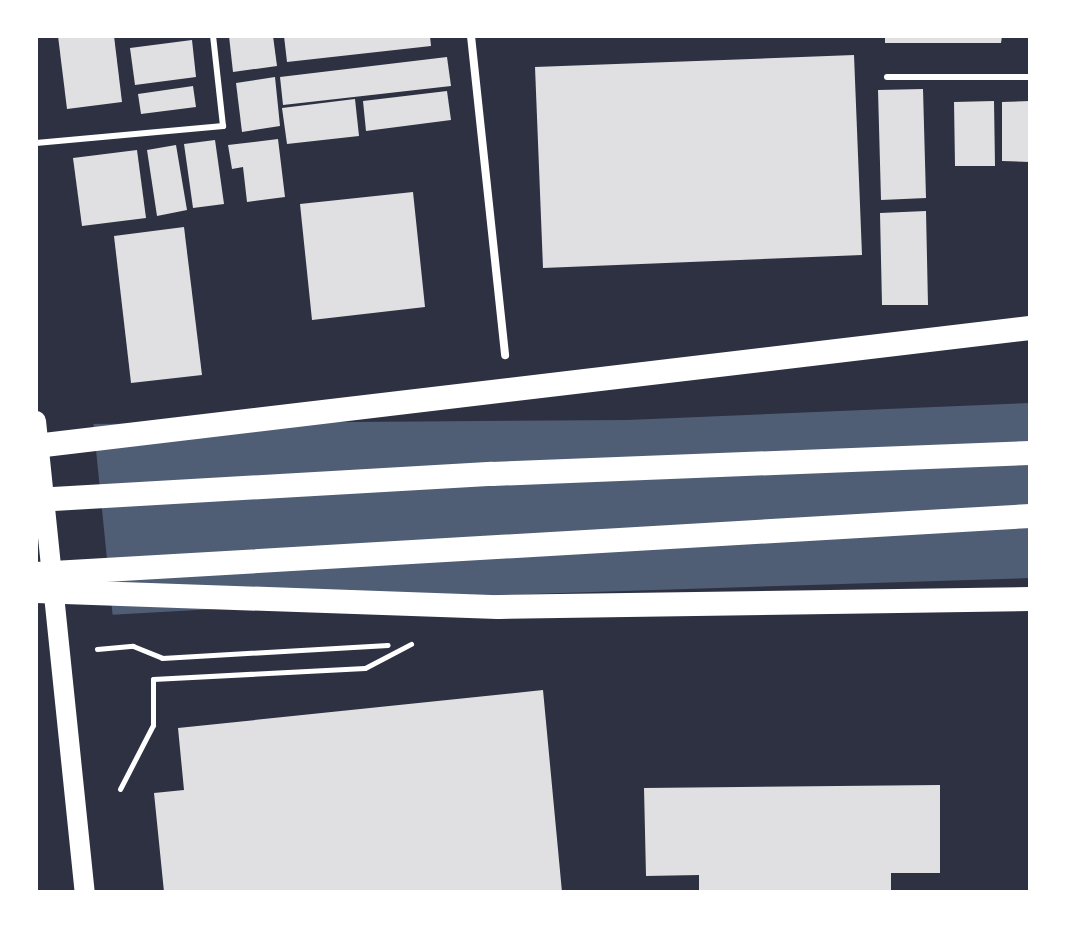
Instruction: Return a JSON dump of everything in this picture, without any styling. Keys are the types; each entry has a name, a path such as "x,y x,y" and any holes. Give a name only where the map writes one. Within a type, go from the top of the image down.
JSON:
{"highway":[{"path":"36,446 1030,328"},
{"path":"36,500 492,474 1030,453"},
{"path":"36,574 1030,516"},
{"path":"36,591 498,607 1030,599"}],"main road":[{"path":"36,421 85,892"}],"street":[{"path":"471,36 505,355"}],"lane":[{"path":"36,143 223,126 213,36"},
{"path":"887,77 1030,77"}],"path":[{"path":"120,789 153,725 153,679 365,668 411,644"}],"water":[{"path":"1030,403 1030,578 435,597 36,619 82,424 627,420"}],"pier":[{"path":"93,420 113,619 36,623 36,422"}],"building":[{"path":"58,36 114,36 122,102 67,109"},
{"path":"229,36 273,36 277,66 233,72"},
{"path":"284,36 430,36 431,46 287,62"},
{"path":"885,36 1002,36 1001,43 885,43"},
{"path":"192,40 196,77 135,85 130,48"},
{"path":"854,55 862,255 543,268 535,67"},
{"path":"447,57 451,86 283,105 280,77"},
{"path":"275,77 280,126 242,132 236,83"},
{"path":"193,86 196,107 141,114 138,94"},
{"path":"923,89 926,198 881,200 878,90"},
{"path":"447,91 451,120 366,131 363,101"},
{"path":"355,99 359,136 287,144 282,108"},
{"path":"994,101 995,166 955,166 954,102"},
{"path":"1030,101 1030,162 1002,161 1002,102"},
{"path":"278,139 285,197 247,202 243,167 232,169 228,145"},
{"path":"215,140 224,204 193,208 184,144"},
{"path":"176,145 187,210 157,216 147,150"},
{"path":"137,150 146,218 82,226 73,158"},
{"path":"413,192 425,307 312,320 300,204"},
{"path":"926,211 928,305 882,305 880,213"},
{"path":"184,227 202,375 131,383 114,236"},
{"path":"543,690 562,892 164,892 154,793 184,790 178,728"},
{"path":"940,785 940,873 891,873 891,892 699,892 699,875 646,876 644,788"}]}
